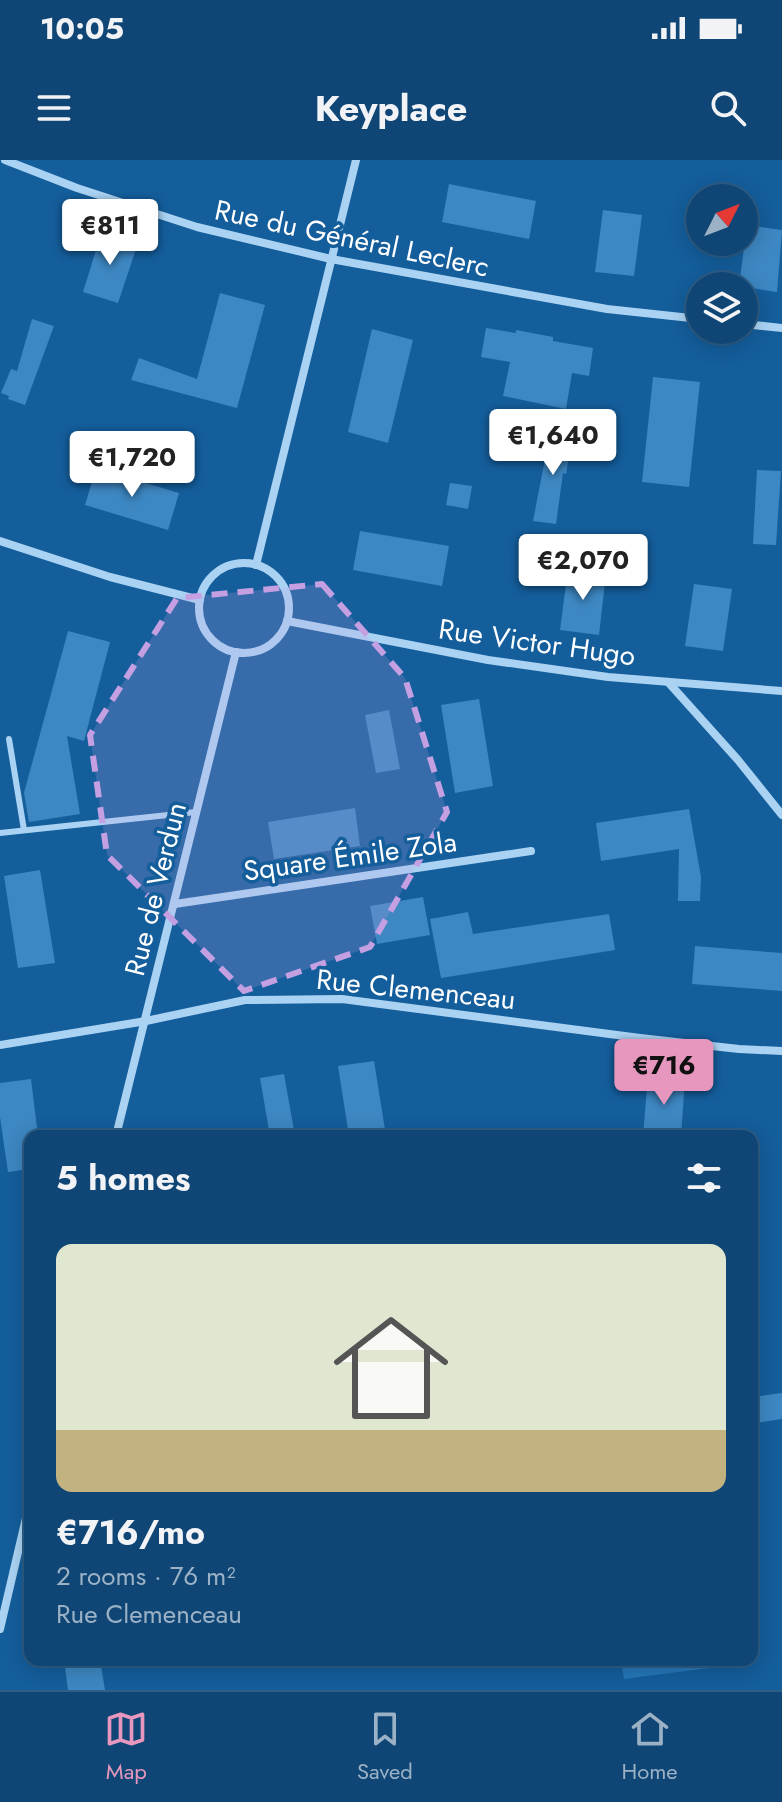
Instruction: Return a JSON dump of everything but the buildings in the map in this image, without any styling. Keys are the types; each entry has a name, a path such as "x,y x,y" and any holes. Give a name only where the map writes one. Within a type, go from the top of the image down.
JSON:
{"street":[{"name":"Rue du Général Leclerc","path":"5,160 77,188 197,227 331,259 592,306 686,317"},
{"path":"256,565 356,160"},
{"path":"758,325 782,328"},
{"path":"0,541 110,577 200,600"},
{"path":"241,563 256,565 277,577 284,586 288,597 287,621 273,643 249,653 223,648 204,628 200,600 205,586 214,574 227,566 241,563"},
{"name":"Rue Victor Hugo","path":"287,621 488,660 668,682 782,691"},
{"name":"Rue de Verdun","path":"118,1130 236,652"},
{"path":"668,682 782,815"},
{"name":"Square Émile Zola","path":"175,904 531,851"},
{"name":"Rue Clemenceau","path":"0,1045 146,1021 245,1000 342,999 640,1038 782,1051"},
{"path":"0,1629 24,1547"}],"lane":[{"path":"9,739 24,830"},
{"path":"0,833 196,812"}],"highlighted area":[{"path":"322,584 405,678 447,812 370,947 244,991 107,855 90,735 177,598"}],"shaded area":[{"path":"622,1666 725,1666 624,1679"}]}
